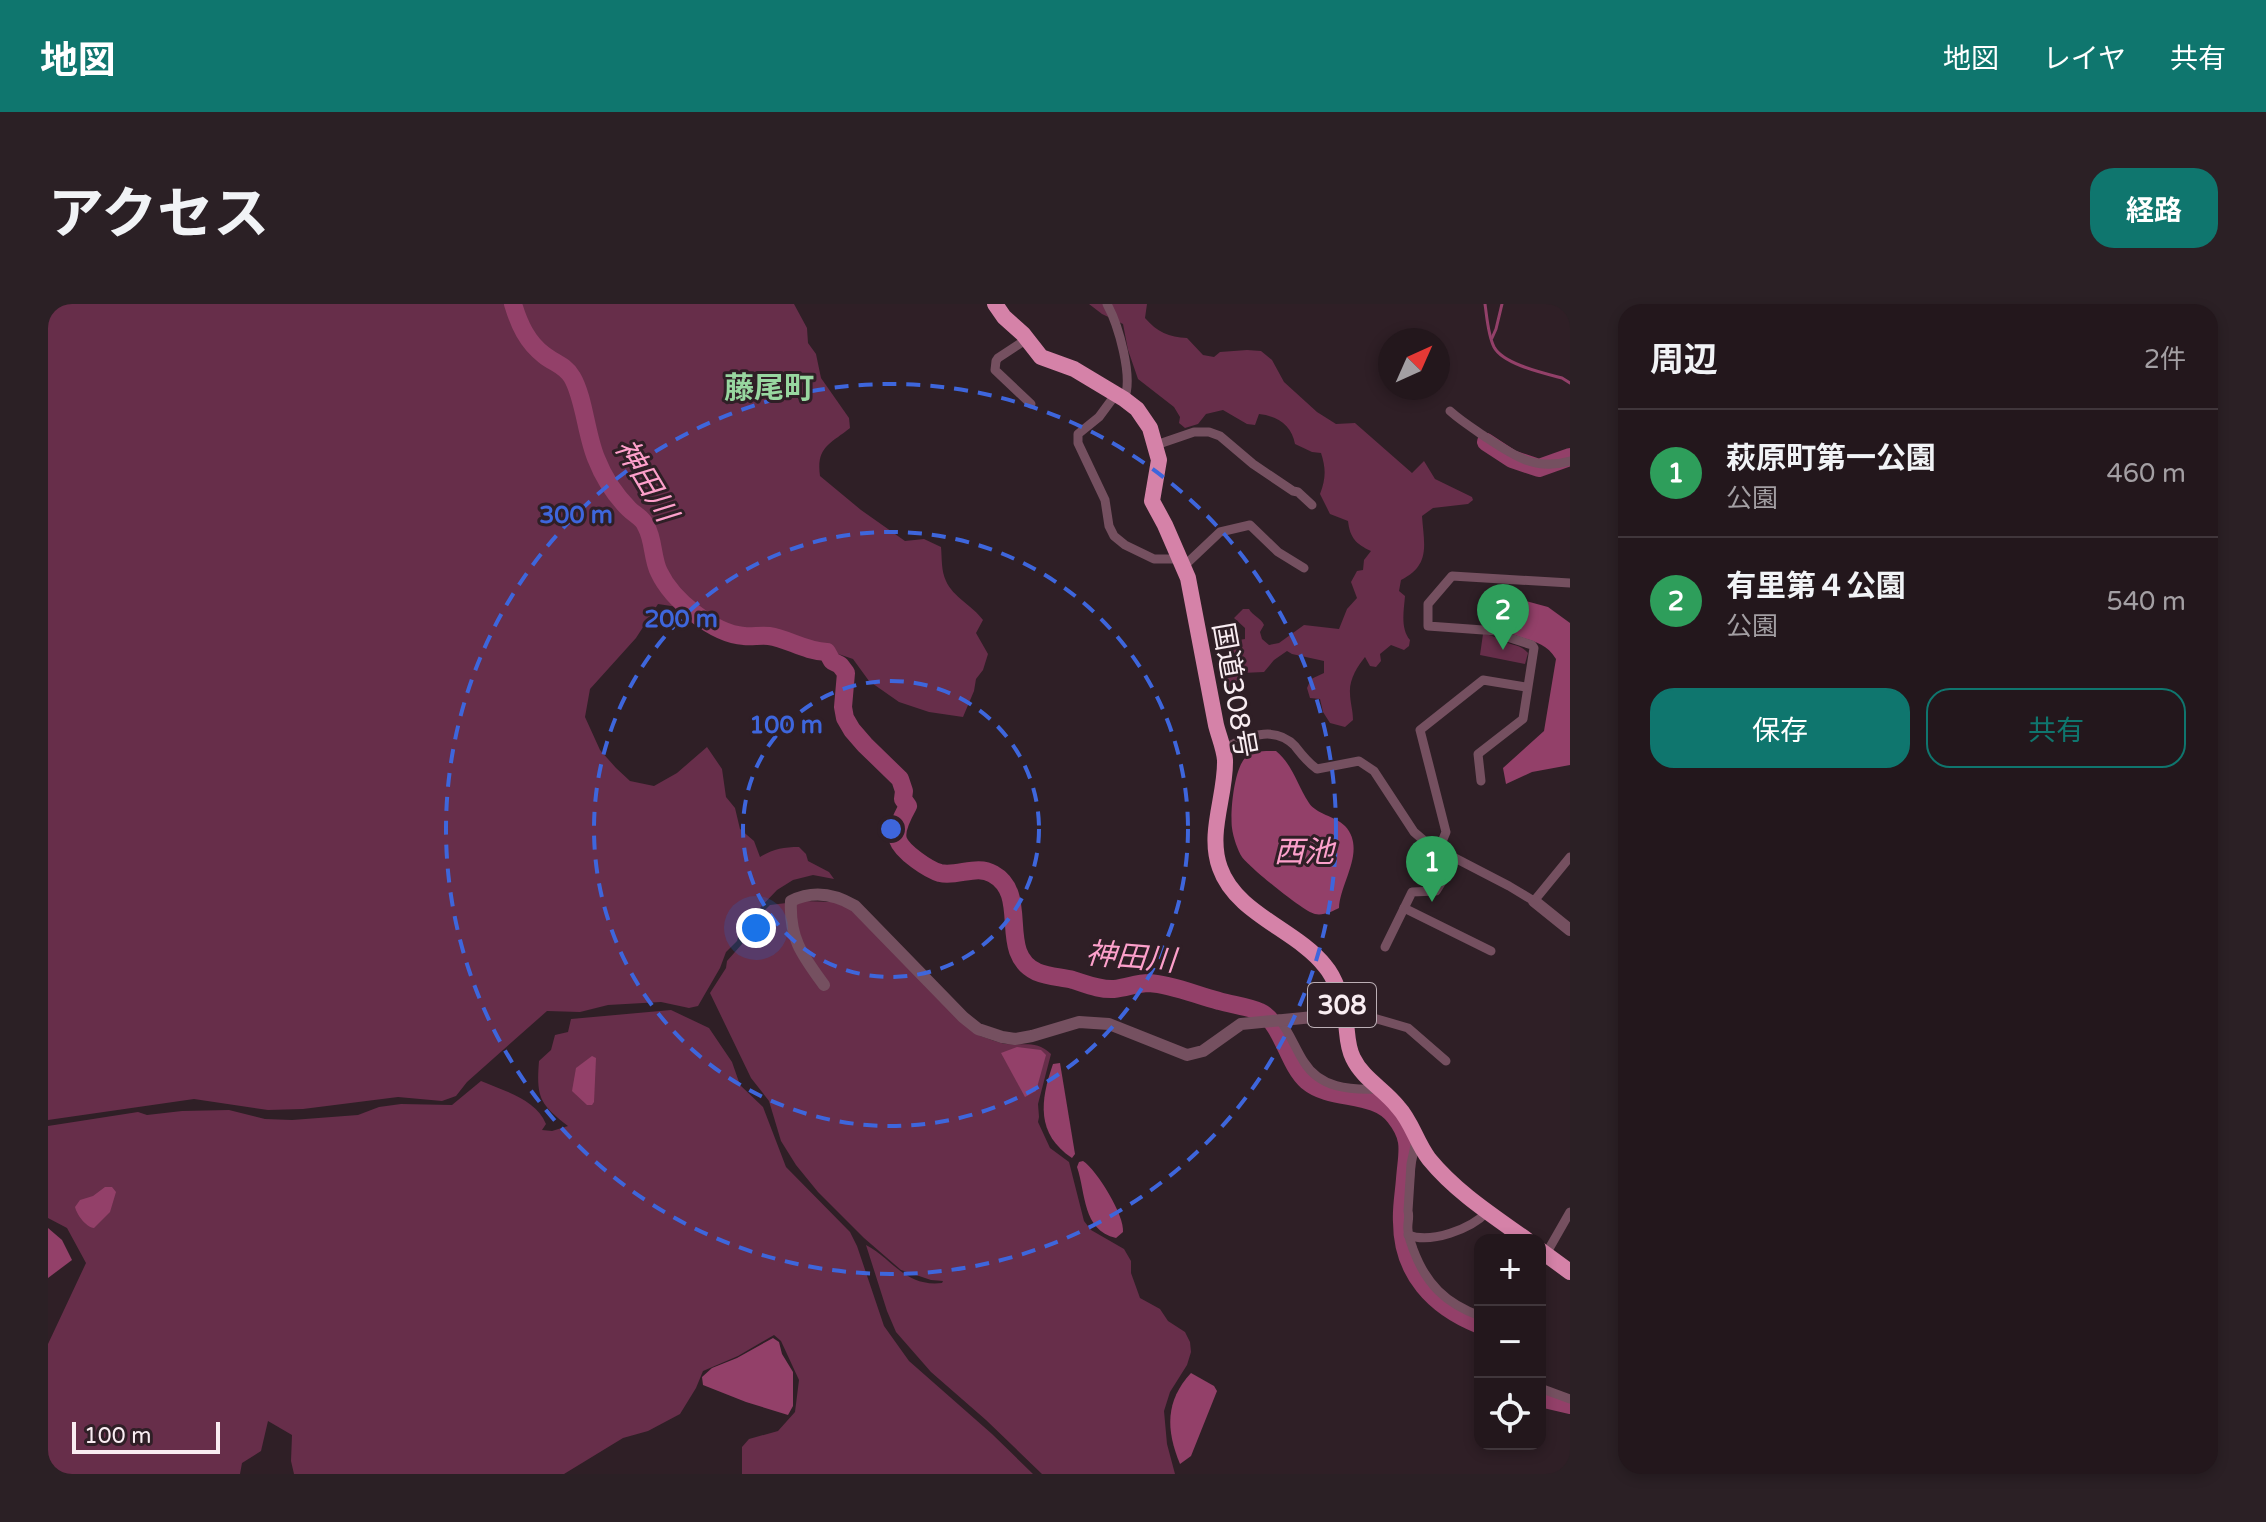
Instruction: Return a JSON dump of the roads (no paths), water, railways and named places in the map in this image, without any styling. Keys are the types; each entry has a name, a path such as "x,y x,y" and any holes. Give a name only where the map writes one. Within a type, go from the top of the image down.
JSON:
{"highway":[{"name":"国道308号","path":"995,304 1041,357 1074,369 1137,409 1145,419 1156,445 1158,468 1152,501 1188,578 1223,749 1225,763 1215,837 1219,866 1231,890 1304,946 1327,968 1340,995 1346,1037 1359,1067 1405,1115 1424,1151 1439,1170 1487,1212 1518,1234"},
{"path":"1546,1254 1570,1272"}],"street":[{"path":"1107,304 1114,317 1128,391 1078,434 1078,443 1105,500 1109,526 1114,536 1144,555 1181,563 1220,532 1250,525 1278,552 1304,568"},
{"path":"1027,339 998,358 995,370 1031,404"},
{"path":"1450,411 1459,420 1525,461 1557,465 1570,461"},
{"path":"1156,445 1199,431 1220,436 1253,464 1298,492 1312,505"},
{"path":"1481,781 1478,754 1523,719 1534,648 1497,631 1428,626 1428,604 1452,576 1570,583"},
{"path":"1439,849 1446,832 1420,730 1483,680 1526,687"},
{"path":"1223,749 1259,734 1276,734 1292,743 1317,769 1359,761 1365,764 1374,771 1414,832 1428,844 1534,901 1570,930"},
{"path":"1534,901 1570,858"},
{"path":"1385,947 1412,892 1436,891 1456,859"},
{"path":"824,985 802,955 793,934 791,901 806,895 833,896 855,906 963,1017 978,1029 1002,1037 1029,1037 1079,1022 1094,1022 1109,1024 1187,1055 1203,1051 1241,1024 1344,1014 1408,1028 1446,1061"},
{"path":"1404,908 1491,951"},
{"path":"1279,1019 1313,1074 1337,1087 1379,1089"},
{"path":"1417,1139 1411,1164 1408,1233 1417,1260 1434,1288 1474,1313"},
{"path":"1394,1234 1408,1233 1416,1238 1458,1232 1477,1223 1487,1212"},
{"path":"1546,1248 1570,1212"},
{"path":"1546,1390 1570,1399"}],"water":[{"path":"1511,597 1548,607 1570,623 1570,765 1532,772 1506,784 1503,768 1544,731 1556,659 1544,646 1501,626 1504,609"},
{"name":"西池","path":"1276,751 1287,762 1312,807 1341,823 1351,835 1353,856 1339,908 1328,913 1309,911 1277,888 1242,857 1235,840 1232,801 1238,770 1246,757 1253,753"},
{"path":"1017,1047 1041,1050 1046,1055 1036,1091 1025,1097 1001,1053"},
{"path":"592,1056 596,1058 594,1102 587,1105 572,1091 576,1068"},
{"path":"1060,1063 1075,1154 1072,1158 1052,1138 1044,1116 1045,1091 1053,1064"},
{"path":"1083,1161 1102,1183 1120,1215 1123,1232 1116,1238 1105,1234 1091,1219 1077,1167"},
{"path":"105,1187 112,1187 116,1192 110,1212 94,1228 82,1220 75,1207 80,1200 93,1196"},
{"path":"48,1228 62,1240 72,1260 48,1278"},
{"path":"773,1338 779,1342 793,1372 793,1406 788,1415 703,1385 702,1377 712,1368"},
{"path":"1191,1373 1214,1386 1217,1391 1191,1456 1180,1464 1172,1439 1170,1416 1176,1394"}],"waterway":[{"name":"神田川","path":"513,304 528,338 572,377 599,465 619,498 645,523 657,567 674,594 695,614 720,629 744,636 776,638 827,652 846,673 845,718 865,745 900,779 903,799 908,806 897,836 905,850 940,873 987,871 1004,883 1013,909 1018,952 1025,963 1037,972 1104,989 1158,984 1255,1010 1268,1017 1274,1025 1300,1074 1307,1081 1328,1092 1365,1099 1386,1109 1401,1125 1407,1140 1402,1217 1403,1240 1408,1257 1424,1286 1435,1298 1474,1322"},
{"path":"1485,304 1490,337 1499,353 1514,363 1570,383"},
{"path":"1492,338 1502,304"},
{"path":"1486,442 1512,459 1539,468 1570,457"},
{"name":"神田川","path":"1546,1399 1570,1405"}],"place":[{"name":"有里第４公園","path":"1503,650"},
{"name":"萩原町第一公園","path":"1432,902"}],"district":[{"name":"藤尾町","path":"769,388"}]}
